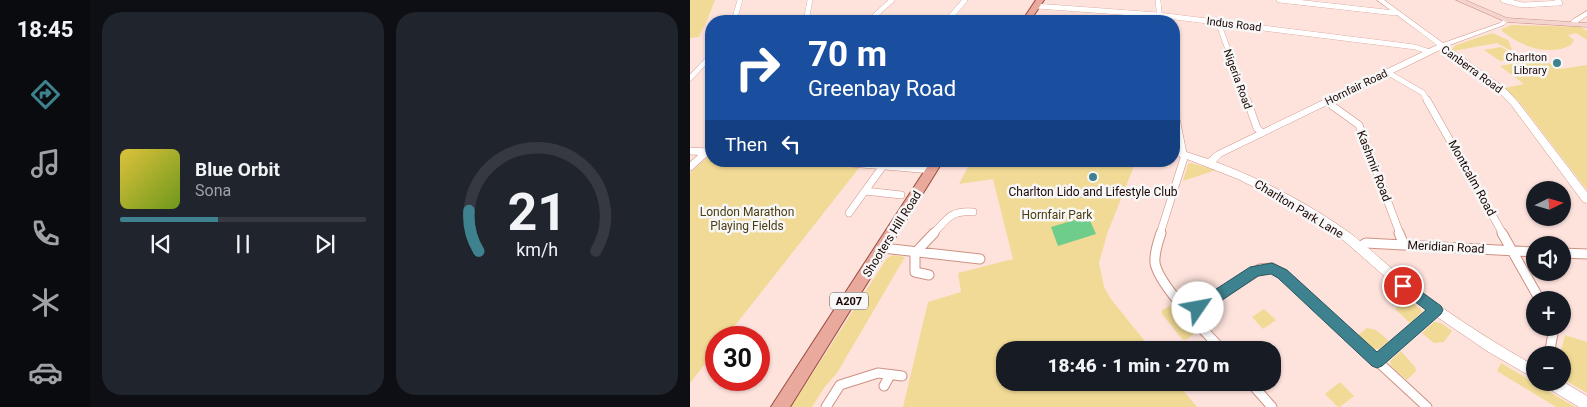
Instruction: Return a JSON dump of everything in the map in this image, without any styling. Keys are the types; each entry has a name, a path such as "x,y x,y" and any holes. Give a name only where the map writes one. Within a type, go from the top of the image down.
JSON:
{"main road":[{"path":"1459,0 1506,20 1587,25"},
{"path":"1030,15 1038,3"},
{"name":"Shooters Hill Road","path":"780,407 934,167"}],"street":[{"path":"736,15 740,0"},
{"path":"807,15 810,0"},
{"path":"876,15 892,0"},
{"path":"952,15 965,0"},
{"path":"1158,0 1159,15"},
{"path":"1279,0 1395,13"},
{"name":"Canberra Road","path":"1380,0 1509,97 1587,199"},
{"path":"1503,0 1522,5 1546,2 1560,3 1557,0"},
{"name":"Indus Road","path":"1038,3 1159,15"},
{"path":"1576,24 1574,21 1586,16"},
{"name":"Indus Road","path":"1180,17 1416,47 1430,52"},
{"name":"Hornfair Road","path":"1211,162 1219,154 1441,46 1502,24 1506,20"},
{"name":"Nigeria Road","path":"1218,22 1257,128 1262,133"},
{"path":"690,78 705,62"},
{"name":"Montcalm Road","path":"1387,72 1423,93 1535,291"},
{"name":"Kashmir Road","path":"1326,102 1354,118 1359,125 1404,245"},
{"path":"1180,136 1184,154 1156,248 1155,263 1161,280 1214,341"},
{"path":"690,151 705,151"},
{"name":"Charlton Park Lane","path":"1180,153 1211,162 1263,186 1333,227 1403,286 1436,310 1526,367"},
{"path":"690,167 705,155"},
{"path":"849,213 882,167"},
{"path":"866,191 901,194"},
{"path":"914,253 952,214 960,211 973,212"},
{"name":"Meridian Road","path":"1359,247 1366,243 1526,251"},
{"path":"883,248 980,259"},
{"path":"914,253 916,272 929,275"},
{"path":"1571,253 1587,254"},
{"path":"1190,314 1255,271 1272,268 1283,274 1427,407"},
{"path":"1377,361 1436,310"},
{"path":"826,407 840,385 878,373 902,376"},
{"path":"884,386 890,375"},
{"path":"1258,391 1272,407"},
{"path":"1566,391 1587,404"}],"green space":[{"path":"690,0 715,0 709,15 705,15 705,24 699,37 690,38"},
{"path":"1511,25 1581,27 1587,31 1587,40 1576,33 1568,35 1574,40 1571,45 1553,50 1544,50 1517,41 1502,31 1502,29"},
{"path":"1492,33 1508,40 1512,49 1510,50 1497,43 1453,51 1452,49 1456,45"},
{"path":"1501,47 1518,57 1500,61 1484,50"},
{"path":"1541,59 1560,69 1587,65 1587,190 1520,103 1505,88 1524,84 1500,66"},
{"name":"London Marathon Playing Fields","path":"705,160 705,167 859,168 735,326 705,326 705,364 690,383 690,173"},
{"path":"1191,163 1216,170 1183,181 1188,164"},
{"name":"Hornfair Park","path":"968,167 1134,167 1107,234 1099,263 1104,287 1110,298 1145,341 996,341 996,391 1184,391 1197,407 903,407 928,302 961,292 958,273 1013,259 993,179 959,184"},
{"path":"893,255 905,257 837,373 824,388 812,407 791,407 887,258"},
{"path":"1407,299 1421,309 1422,312 1410,323 1395,309"},
{"path":"1172,305 1194,330 1194,334 1186,340 1182,339 1162,314 1162,310"},
{"path":"1264,309 1276,320 1263,329 1252,317"},
{"path":"1434,322 1441,323 1452,331 1444,342 1434,343 1422,333"},
{"path":"1367,328 1376,330 1389,341 1379,349 1372,349 1358,335"},
{"path":"1565,336 1587,342 1587,393 1571,384 1571,346 1562,346"},
{"path":"1401,351 1415,367 1416,371 1407,380 1391,366 1390,361"},
{"path":"1501,363 1526,378 1526,389 1497,371"},
{"path":"1340,382 1354,396 1338,407 1325,394"},
{"path":"1530,391 1548,391 1575,407 1556,407"}],"shaded area":[{"path":"1088,216 1096,234 1058,246 1051,227"}],"place":[{"name":"Charlton Library","path":"1557,63"},
{"name":"Charlton Lido and Lifestyle Club","path":"1093,177"}],"route":[{"path":"1198,308 1255,271 1272,268 1283,274 1377,361 1436,310 1403,286"}]}
